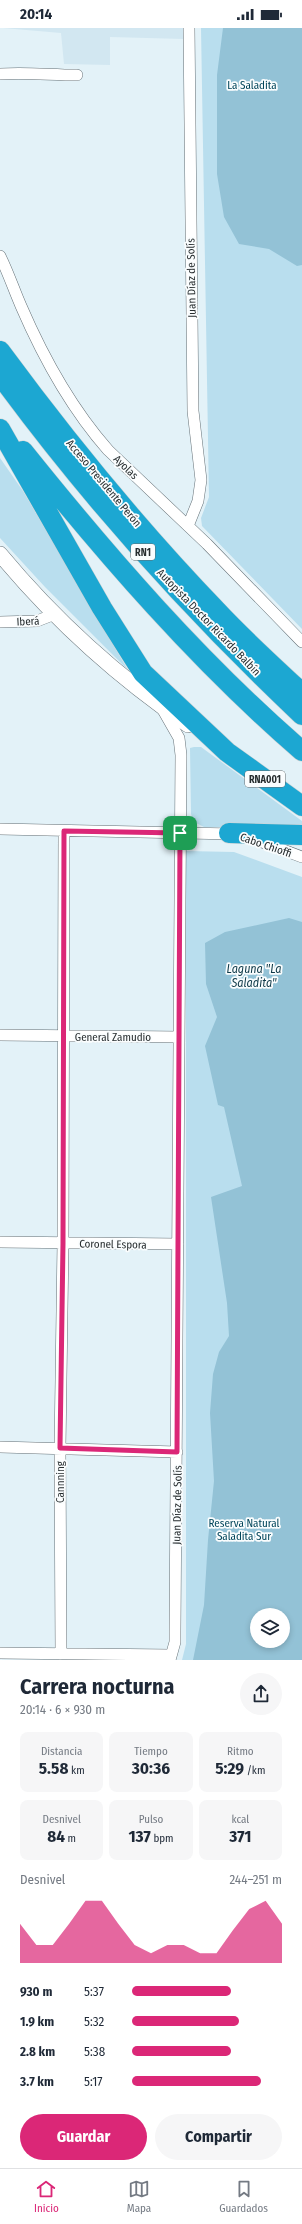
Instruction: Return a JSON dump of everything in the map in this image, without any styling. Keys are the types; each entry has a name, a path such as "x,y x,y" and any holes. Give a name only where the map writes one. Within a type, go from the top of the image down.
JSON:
{"highway":[{"path":"0,345 10,376"},
{"name":"Acceso Presidente Perón","path":"0,351 10,376 165,556 218,613 302,693"},
{"name":"Autopista Doctor Ricardo Balbín","path":"10,376 68,465 128,536 202,617 302,715"},
{"name":"RN1","path":"0,421 65,503 137,586 219,673 302,751"},
{"path":"0,429 102,608 142,673 227,752"},
{"name":"RNA001","path":"227,752 302,806"},
{"path":"229,833 302,835"}],"main road":[{"name":"RNA001","path":"0,554 55,614 90,648 160,706 227,752"}],"street":[{"name":"Juan Díaz de Solís","path":"188,526 198,501 201,480 193,411 189,28"},
{"path":"0,74 24,72 41,75 77,75"},
{"name":"Ayolas","path":"0,256 35,336 68,398 84,421 108,450 188,526 302,642"},
{"name":"Iberá","path":"0,622 37,622 55,614"},
{"name":"Juan Díaz de Solís","path":"160,706 174,728 180,746 175,1642 170,1658"},
{"name":"Cabo Chioffi","path":"0,830 229,833 248,837 302,857"},
{"name":"Cannning","path":"61,1654 60,1448 63,1243 64,831"},
{"name":"General Zamudio","path":"0,1035 179,1037"},
{"name":"Coronel Espora","path":"0,1242 178,1244"},
{"path":"0,1447 177,1452"},
{"path":"0,1653 170,1658"}],"shaded area":[{"path":"3,28 183,28 184,39 110,37 110,65 64,64 61,33"}],"green space":[{"name":"La Saladita","path":"201,28 302,28 302,629 202,526 201,518 209,497"},
{"path":"0,458 23,491 128,670 45,587 0,538"},
{"path":"201,747 302,821 302,827 204,827 194,822 191,814 190,748"},
{"name":"Laguna \"La Saladita\"","path":"186,851 234,852 302,877 302,1660 182,1660 186,1644"}],"water":[{"path":"223,28 302,28 302,265 297,266 269,249 239,244 224,217 217,174 217,75"},
{"name":"Laguna \"La Saladita\"","path":"289,918 302,922 302,1660 193,1660 204,1605 208,1540 214,1481 210,1413 213,1374 219,1352 229,1336 227,1303 211,1197 242,1186 224,1107 218,1105 205,1046 217,1017 206,984 205,943 225,932"}],"route":[{"path":"64,831 180,833 177,1452 60,1448 63,1243 64,831"}],"park label":[{"name":"Reserva Natural Saladita Sur","path":"244,1529"}]}
